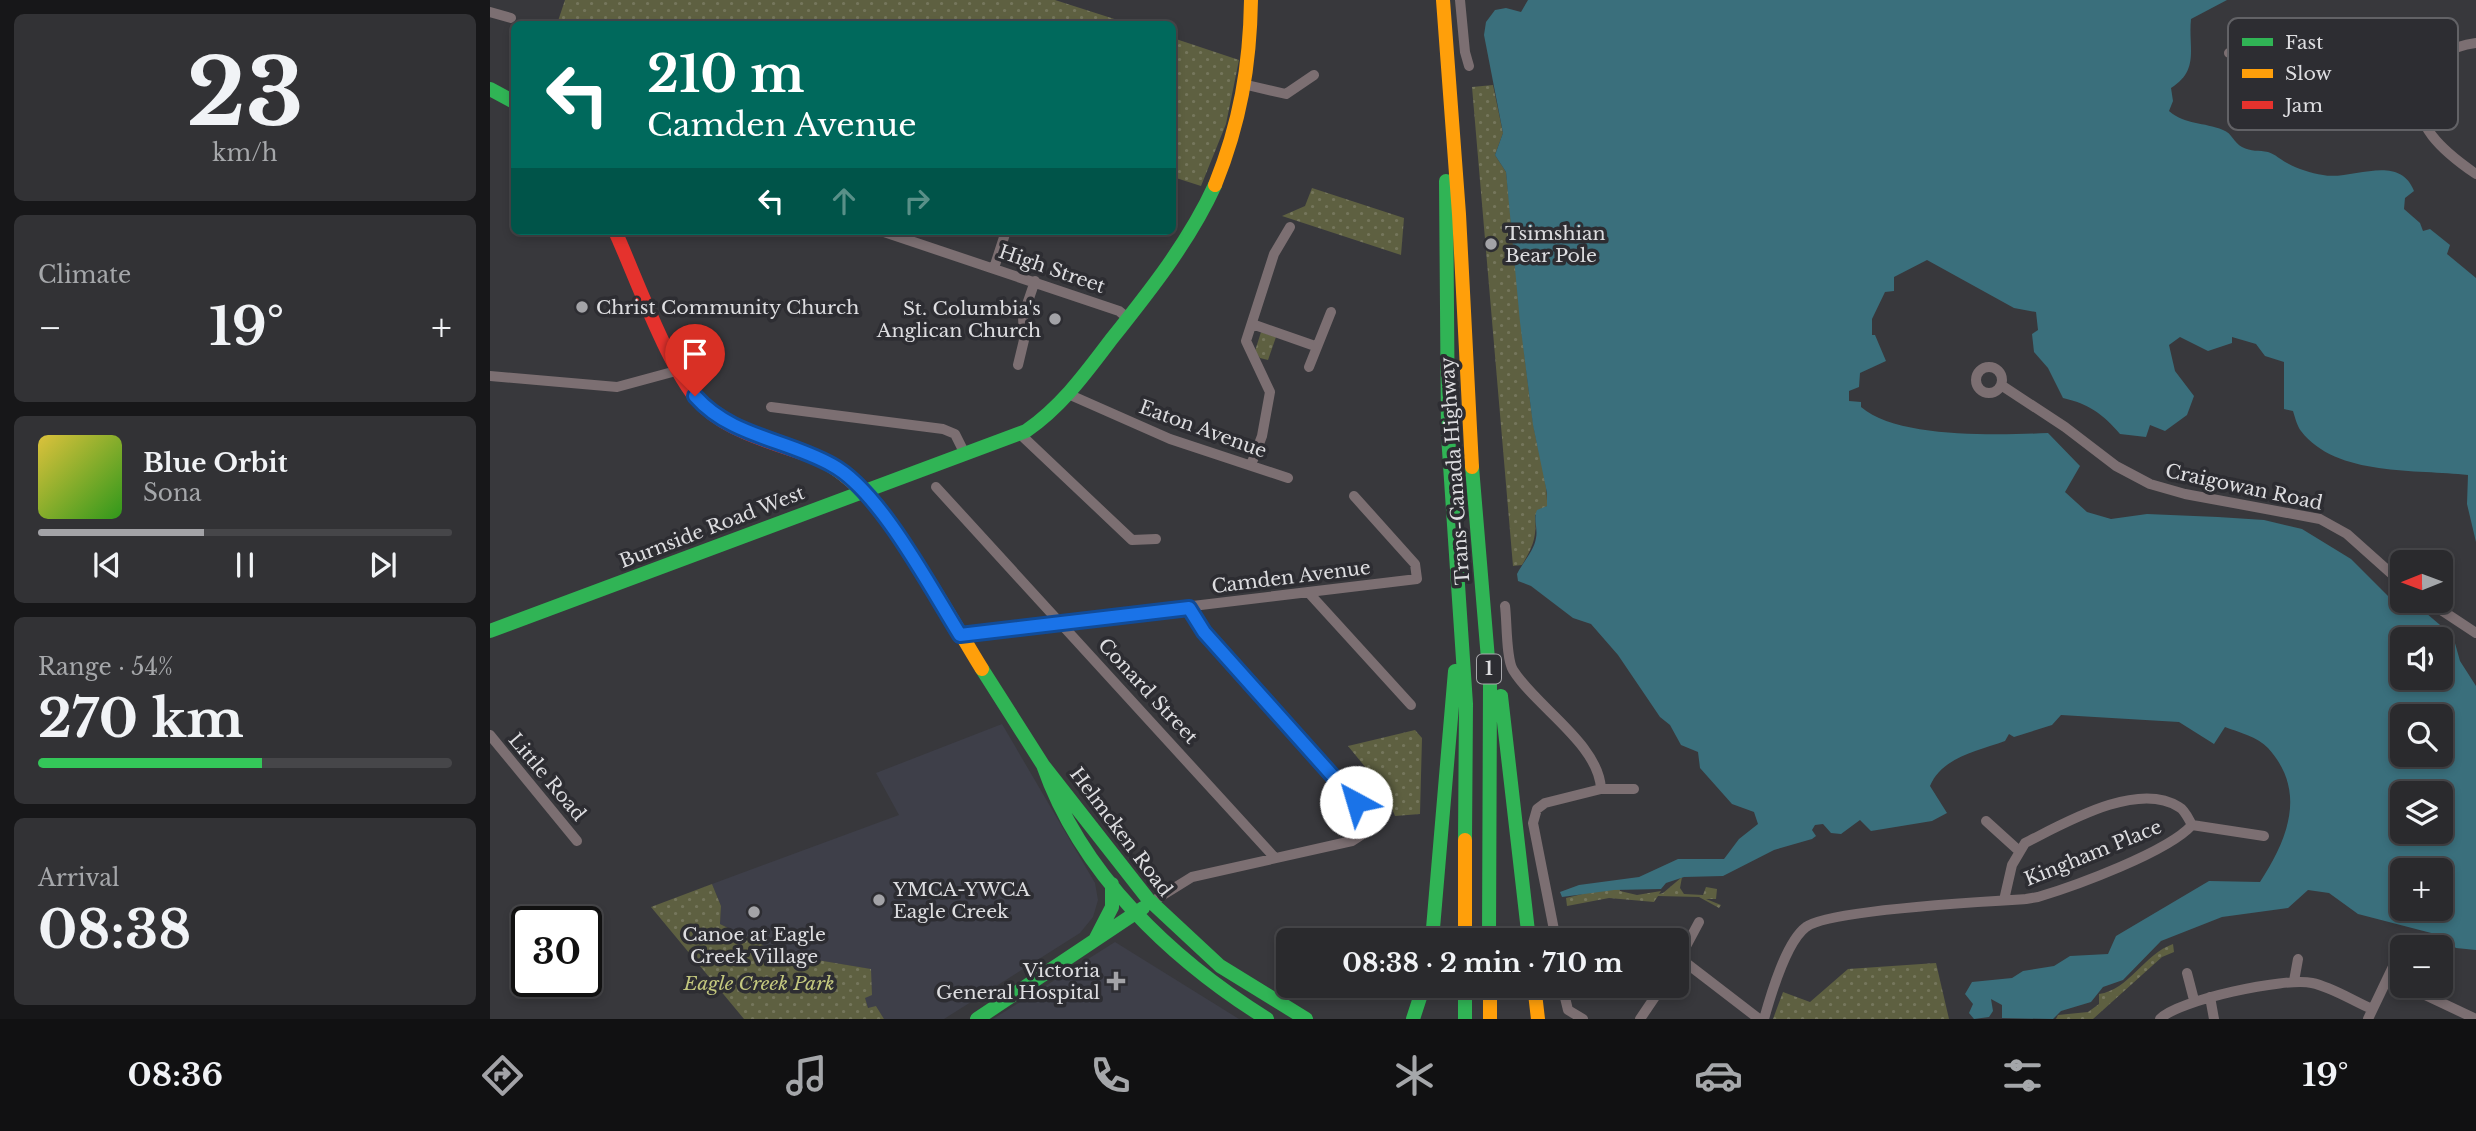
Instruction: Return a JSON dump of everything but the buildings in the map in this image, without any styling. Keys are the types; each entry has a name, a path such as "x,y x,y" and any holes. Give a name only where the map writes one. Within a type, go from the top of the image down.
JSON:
{"main road":[{"name":"Burnside Road West","path":"490,631 1038,425 1068,394 1129,319 1179,250 1214,191 1232,145 1247,85 1251,0"},
{"name":"Trans-Canada Highway","path":"1432,0 1446,179 1450,464 1466,704 1465,928"},
{"name":"Trans-Canada Highway","path":"1443,0 1459,214 1467,399 1490,694 1489,928"},
{"path":"490,89 511,100"},
{"name":"Helmcken Road","path":"617,235 676,371 706,409 738,429 833,465 863,490 960,635 1042,765 1057,778 1091,829 1150,903 1210,961 1306,1019"},
{"path":"1467,399 1476,432 1490,597 1528,928"},
{"path":"1433,928 1455,673 1446,515 1450,464"},
{"path":"833,465 842,484 838,500"},
{"path":"885,520 883,496 891,480"},
{"name":"Helmcken Road","path":"1042,765 1046,783 1085,849 1137,913 1195,971 1229,997 1265,1018"},
{"path":"1093,944 1112,907 1111,883"},
{"path":"977,1019 1093,944 1150,903"},
{"path":"1413,1019 1422,998"},
{"path":"1426,1019 1427,998"},
{"path":"1465,998 1465,1019"},
{"path":"1490,998 1490,1019"},
{"path":"1536,998 1538,1019"}],"street":[{"path":"1460,0 1469,66"},
{"path":"490,12 511,18"},
{"path":"2458,46 2476,43"},
{"path":"1247,85 1286,94 1314,75"},
{"path":"2427,130 2430,136 2476,174"},
{"path":"1251,465 1262,436 1270,393 1247,348 1251,324 1275,254 1290,227"},
{"name":"High Street","path":"893,235 1035,281 1119,311 1129,319"},
{"path":"994,268 1005,235"},
{"path":"1018,365 1024,340 1023,316 1035,281"},
{"path":"1309,367 1315,346 1331,312"},
{"path":"1251,324 1315,346"},
{"path":"490,376 617,387 676,371"},
{"name":"Craigowan Road","path":"2001,386 2056,421 2116,466 2150,484 2185,494 2320,519 2347,534 2390,572"},
{"name":"Eaton Avenue","path":"1068,394 1170,439 1288,478"},
{"path":"771,407 943,429 955,434 965,454"},
{"path":"1020,434 1132,540 1156,539"},
{"name":"Conard Street","path":"936,487 1275,858"},
{"name":"Camden Avenue","path":"960,635 1418,579 1415,564 1354,496"},
{"path":"1308,592 1411,705"},
{"path":"1505,606 1511,668 1588,755 1600,773 1601,789"},
{"path":"1150,903 1192,877 1352,841 1366,832 1362,815 1348,789 1204,632 1189,608"},
{"path":"2446,613 2476,633"},
{"name":"Little Road","path":"490,735 578,841"},
{"path":"1554,928 1533,823 1538,809 1545,803 1601,789 1634,789"},
{"name":"Kingham Place","path":"1761,1019 1782,966 1799,935 1808,925 1848,914 2004,900 2047,894 2159,848 2183,835 2192,825 2180,807 2141,797 2094,811 2025,843 2018,850 2004,900"},
{"path":"1986,821 2018,850"},
{"path":"2192,825 2264,836"},
{"path":"1689,942 1699,922"},
{"path":"2294,981 2298,959"},
{"path":"1689,969 1761,1019"},
{"path":"2188,973 2193,1000"},
{"path":"2160,1019 2169,1010 2193,1000 2294,981 2313,983 2370,1014 2390,979"},
{"path":"2210,997 2214,1019"},
{"path":"1565,998 1568,1010 1583,1019"},
{"path":"1640,1019 1654,998"},
{"path":"2431,998 2476,1019"}],"shaded area":[{"path":"1002,724 1095,883 1098,900 1093,917 1080,933 944,1019 884,1019 876,1006 869,1009 864,998 872,994 870,969 781,954 720,924 721,906 712,884 899,815 876,773"},
{"name":"Victoria General Hospital","path":"1115,942 1239,1019 993,1019"}],"green space":[{"path":"565,0 1055,0 1121,21 558,21"},
{"path":"1176,39 1239,60 1226,124 1201,186 1176,178"},
{"path":"1493,85 1503,133 1495,155 1506,172 1529,391 1547,495 1547,506 1535,515 1535,536 1529,552 1522,565 1513,566 1472,87"},
{"path":"1312,188 1404,218 1401,255 1282,216 1305,206"},
{"path":"1261,332 1276,337 1268,360 1260,358 1255,351"},
{"path":"1415,730 1422,738 1420,814 1395,816 1384,790 1348,746"},
{"path":"1682,877 1680,888 1684,894 1703,895 1706,887 1717,889 1716,899 1706,899 1721,905 1719,908 1699,897 1658,896 1654,902 1609,898 1567,906 1566,898 1619,885 1620,891 1637,895 1661,891 1659,894 1663,893"},
{"name":"Eagle Creek Park","path":"712,884 721,906 720,924 781,954 871,969 872,995 865,998 868,1008 876,1006 884,1019 744,1019 651,907"},
{"path":"2173,944 2174,952 2162,957 2093,1019 2056,1019 2058,1015 2088,1012 2099,1004 2099,994 2119,986 2153,955"},
{"path":"1936,963 1949,1019 1773,1019 1783,992 1810,1002 1848,969"}],"water":[{"path":"1528,0 2227,0 2191,19 2191,58 2186,74 2171,88 2173,101 2169,111 2182,119 2223,130 2242,147 2271,153 2309,172 2334,176 2386,170 2397,173 2407,179 2414,191 2405,198 2404,209 2420,223 2423,231 2430,229 2450,245 2447,254 2476,278 2476,542 2467,504 2468,475 2402,471 2356,464 2316,446 2300,429 2293,411 2284,409 2284,362 2265,356 2256,344 2232,337 2232,343 2208,351 2180,337 2169,345 2175,371 2194,396 2187,415 2165,431 2150,425 2146,437 2120,434 2095,411 2063,398 2048,368 2034,352 2032,334 2038,330 2036,312 2014,308 1927,260 1894,277 1894,291 1885,292 1872,319 1872,335 1875,335 1886,361 1860,373 1859,387 1849,391 1849,401 1861,402 1861,407 1878,417 1924,430 1977,434 2048,433 2080,466 2065,492 2087,512 2111,519 2147,514 2218,517 2264,520 2302,529 2351,559 2390,598 2390,613 2426,613 2442,627 2390,627 2390,690 2453,690 2453,636 2460,661 2476,686 2476,950 2456,948 2453,946 2453,935 2439,935 2358,914 2329,893 2308,890 2288,908 2222,917 2161,941 2123,980 2103,987 2091,1002 2061,1011 2053,1019 2002,1018 2002,1005 1991,999 1993,1011 1989,1017 1974,1019 1969,1013 1973,1004 1965,994 1972,982 2012,978 2023,971 2054,966 2070,956 2108,954 2116,936 2209,881 2260,882 2285,833 2290,799 2287,782 2280,765 2268,748 2253,738 2225,727 2214,744 2179,722 2061,715 2052,725 2014,737 2009,734 2005,741 1962,756 1943,768 1930,786 1947,813 1932,821 1871,831 1860,820 1841,834 1831,833 1823,824 1815,825 1812,830 1816,836 1812,839 1774,850 1723,876 1684,877 1666,883 1661,889 1614,890 1562,897 1560,892 1579,885 1639,877 1678,859 1724,859 1739,839 1758,824 1754,812 1732,804 1700,768 1698,752 1681,745 1670,725 1660,717 1618,655 1591,624 1573,618 1531,586 1518,581 1517,574 1535,543 1535,517 1537,510 1547,506 1547,493 1533,425 1506,172 1495,155 1503,133 1484,35 1486,22 1495,10 1506,8 1521,12"}],"traffic: fast":[{"path":"490,89 511,100"},
{"path":"1446,181 1448,435 1466,704 1465,840"},
{"path":"490,631 1026,431 1039,422 1072,389 1139,304 1181,246 1215,185"},
{"path":"1472,467 1490,683 1489,928"},
{"path":"982,669 1043,765 1148,899 1220,966 1306,1019"},
{"path":"1433,928 1455,671"},
{"path":"1501,696 1528,928"},
{"path":"1043,765 1060,805 1081,842 1105,877 1133,910 1197,969 1267,1019"},
{"path":"1095,940 1112,907 1112,884"},
{"path":"977,1019 1143,908"},
{"path":"1413,1019 1420,998"},
{"path":"1465,998 1465,1019"}],"traffic: slow":[{"path":"1215,185 1231,139 1242,94 1251,0"},
{"path":"1443,0 1459,214 1472,467"},
{"path":"813,457 838,471 863,492 887,519 930,582 982,669"},
{"path":"1465,840 1465,928"},
{"path":"1490,998 1490,1019"},
{"path":"1536,998 1538,1019"}],"traffic: jam":[{"path":"617,235 667,351 692,393 705,408 743,432 813,457"}],"place":[{"name":"Tsimshian Bear Pole","path":"1491,244"},
{"name":"Christ Community Church","path":"582,307"},
{"name":"St. Columbia's Anglican Church","path":"1055,319"},
{"name":"YMCA-YWCA Eagle Creek","path":"879,900"},
{"name":"Canoe at Eagle Creek Village","path":"754,912"},
{"name":"Victoria General Hospital","path":"1116,981"}],"route":[{"path":"695,396 706,409 738,429 833,465 863,490 910,554 960,635 1189,608 1204,632 1348,789 1356,802"}]}
